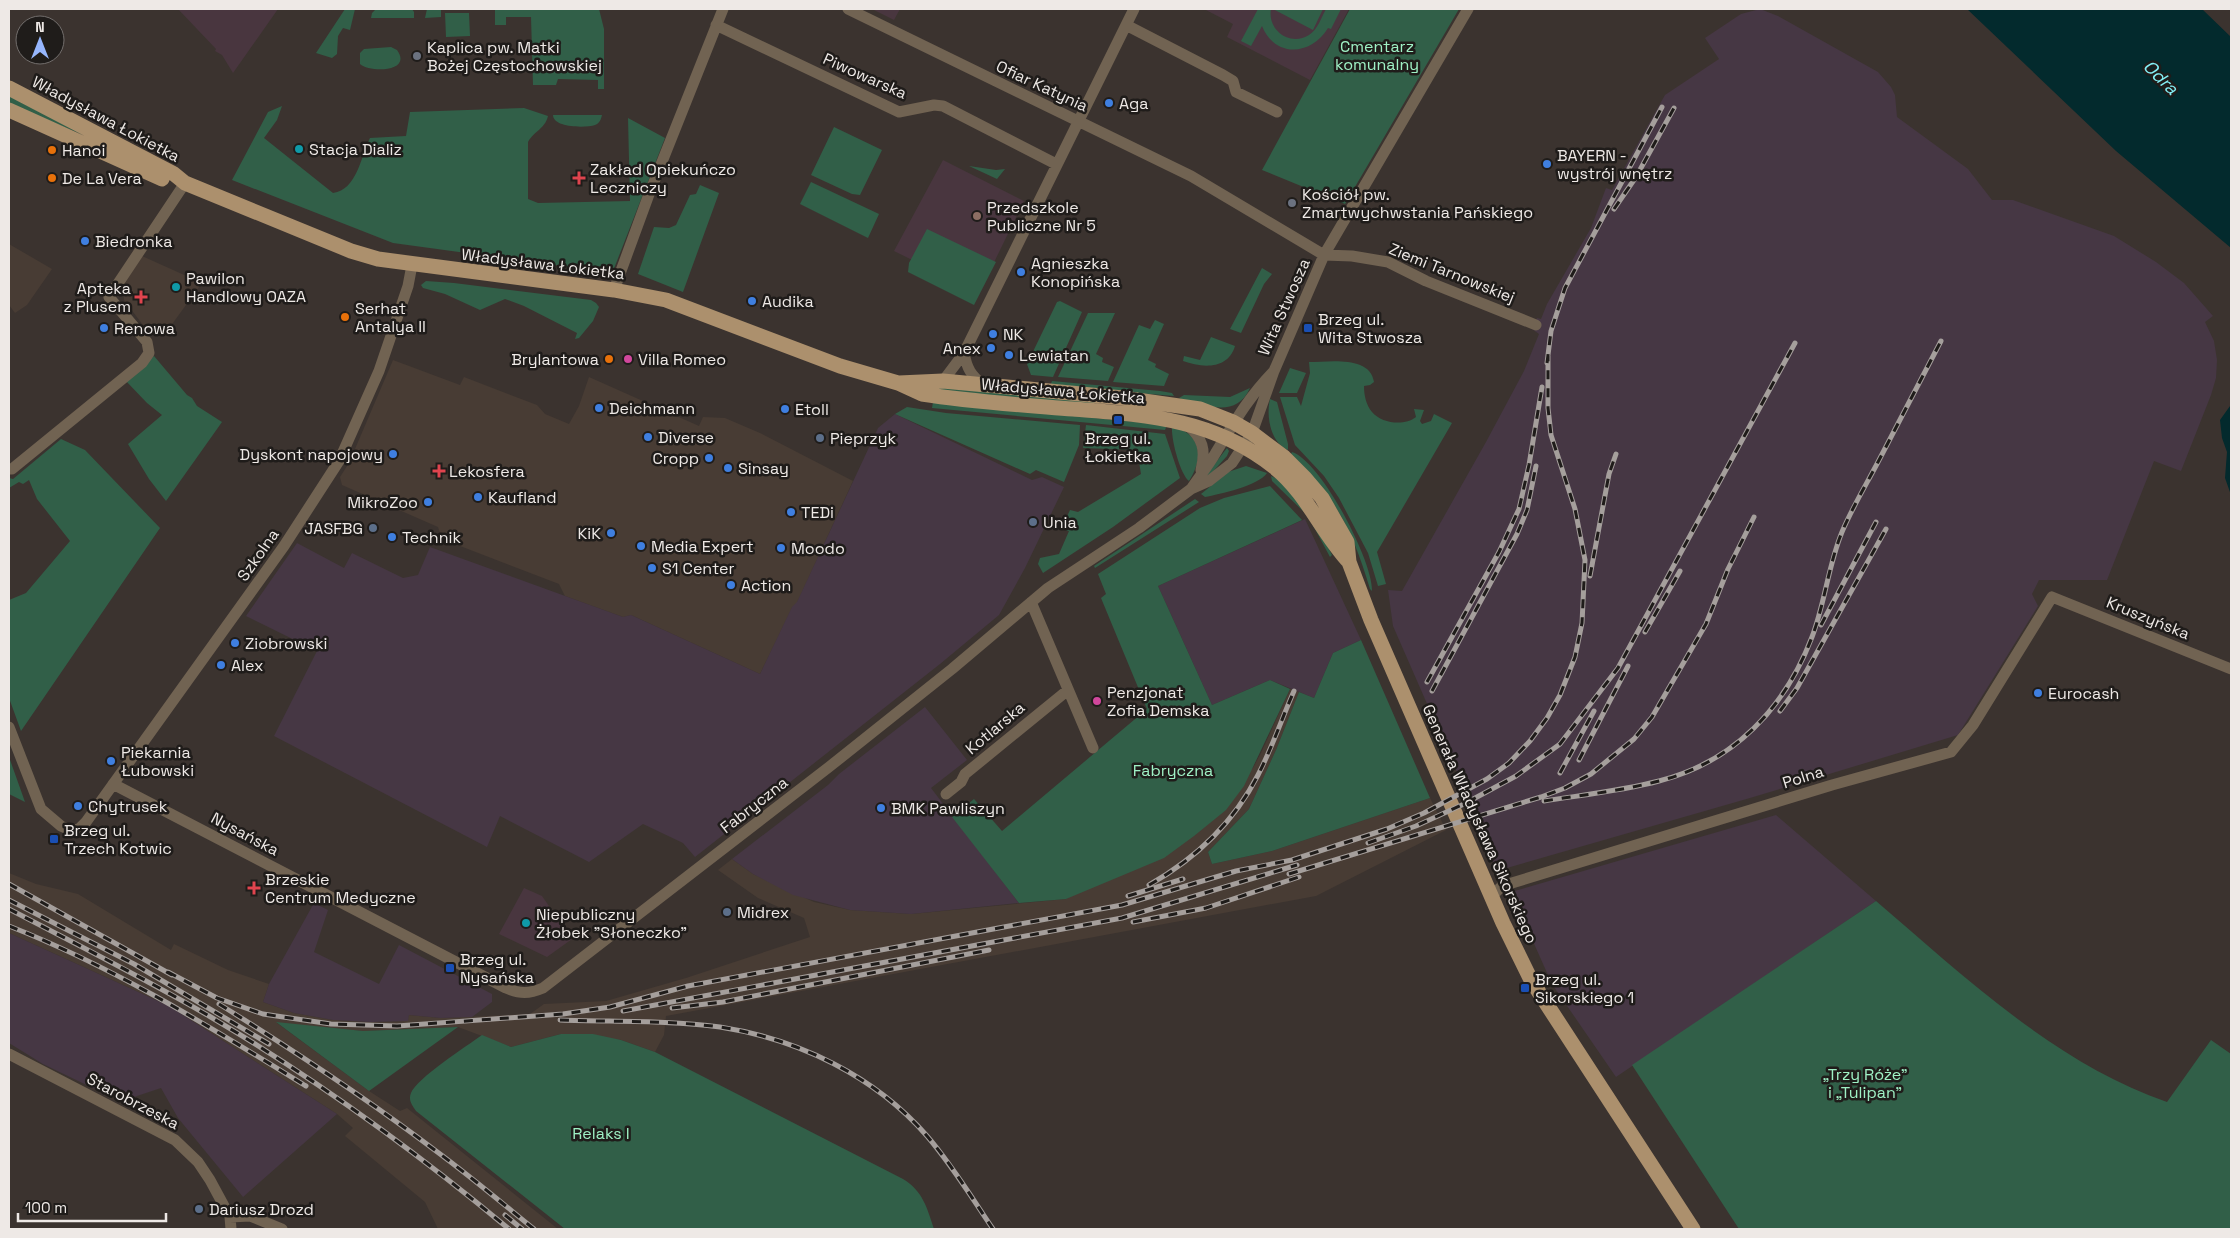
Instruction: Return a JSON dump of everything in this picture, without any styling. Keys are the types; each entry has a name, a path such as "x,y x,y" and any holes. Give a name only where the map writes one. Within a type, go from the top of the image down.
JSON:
{"main road":[{"name":"Władysława Łokietka","path":"9,88 174,174 185,183 351,251 378,259 650,296 684,306 840,366 898,383 929,395 1181,421 1224,435"},
{"name":"Władysława Łokietka","path":"9,110 173,184 185,183"},
{"name":"Władysława Łokietka","path":"898,383 943,381 1174,404 1200,409 1232,422 1252,433"},
{"name":"Generała Władysława Sikorskiego","path":"1252,433 1284,457 1322,498 1347,542 1344,557"},
{"name":"Generała Władysława Sikorskiego","path":"1224,435 1275,467 1302,494 1344,557 1492,896 1531,980 1693,1229"}],"street":[{"path":"614,290 648,197 723,9"},
{"name":"Ofiar Katynia","path":"848,9 1191,176 1324,255"},
{"path":"943,381 964,354 1134,9"},
{"name":"Wita Stwosza","path":"1245,447 1252,433 1274,371 1324,255 1468,9"},
{"name":"Piwowarska","path":"716,25 899,112 908,112 934,105 943,106 1056,164"},
{"path":"1126,25 1223,75 1233,81 1236,92 1277,112"},
{"path":"9,469 12,469 100,398 142,363 149,354 147,342 108,297 185,183"},
{"name":"Ziemi Tarnowskiej","path":"1324,255 1352,256 1388,262 1426,281 1536,325"},
{"name":"Szkolna","path":"11,738 41,809 60,826 72,831 80,828 284,546 340,461 381,365 408,286 412,265"},
{"path":"964,354 967,368 971,375 983,385"},
{"name":"Wita Stwosza","path":"1232,422 1257,389 1274,371"},
{"name":"Fabryczna","path":"1181,421 1196,432 1203,443 1205,456 1199,477"},
{"name":"Fabryczna","path":"1191,489 1215,454 1232,422"},
{"name":"Fabryczna","path":"523,994 531,994 543,988 648,909 952,669 1031,602 1139,528 1191,489 1209,481 1232,463 1245,447"},
{"name":"Polna","path":"1492,896 1502,886 1832,785 1951,752 1973,725 2052,597"},
{"name":"Kruszyńska","path":"2052,597 2231,669"},
{"path":"1031,602 1093,748"},
{"name":"Kotlarska","path":"946,794 961,782 965,774 1068,690"},
{"path":"9,727 11,738"},
{"name":"Nysańska","path":"113,784 499,985 523,994"},
{"name":"Starobrzeska","path":"9,1054 175,1140 198,1162 230,1217 231,1229"},
{"path":"230,1217 250,1216 282,1229"}],"shaded area":[{"path":"178,9 278,9 233,73 222,55 215,51 216,49"},
{"path":"872,9 900,9 894,20"},
{"path":"1204,9 1349,9 1310,80 1227,37 1233,24"},
{"path":"1760,9 1778,16 1878,72 1891,87 1895,95 1897,117 1968,169 1992,200 2013,200 2114,236 2156,262 2184,283 2213,316 2205,322 2214,341 2217,360 2216,378 2211,395 2181,471 2154,461 2107,580 2039,580 2032,594 2038,606 1958,735 1750,798 1500,870 1492,861 1457,781 1460,779 1393,626 1388,590 1402,591 1486,442 1524,371 1539,334 1532,329 1537,318 1541,319 1547,304 1591,228 1606,188 1612,190 1665,95 1719,59 1705,38 1741,14"},
{"path":"943,160 1024,201 979,293 894,251"},
{"path":"9,244 52,269 27,305 15,313 9,305"},
{"path":"142,256 202,283 170,327 161,335 149,333 124,300 123,285"},
{"path":"393,360 460,385 464,377 537,405 545,414 569,424 579,406 589,377 699,426 703,417 725,418 760,433 853,481 797,603 792,608 760,674 631,615 623,617 565,596 559,584 442,539 438,527 342,485 340,477 349,463"},
{"path":"895,414 1032,480 1042,477 1064,487 1025,568 999,615 940,664 695,857 683,843 643,824 589,862 500,816 487,847 274,736 317,651 246,616 297,543 344,568 352,553 403,578 418,575 430,547 623,617 631,615 760,674 792,607 797,602 878,428"},
{"path":"1305,519 1361,640 1333,653 1314,698 1270,680 1212,705 1158,586"},
{"path":"1290,689 1299,692 1276,750 1249,809 1208,852 1212,864 1272,851 1430,798 1446,830 1316,896 666,1016 664,1035 655,1052 621,1040 561,1034 511,1047 458,1027 363,1031 277,1023 369,1091 400,1111 407,1108 558,1229 438,1229 425,1202 345,1136 353,1128 337,1114 169,1006 9,933 9,873 36,884 78,894 171,950 174,944 228,970 269,984 263,1002 294,1013 333,1020 407,1021 409,1015 441,1018 530,1014 544,1004 606,1001 686,978 810,937 804,918 758,898 718,870 732,859 753,874 814,902 850,910 911,914 1066,899 1253,768"},
{"path":"925,707 967,760 931,788 1019,903 911,914 850,910 793,895 753,874 732,859 828,785 839,774"},
{"path":"1776,815 1876,901 1616,1077 1552,984 1511,892"},
{"path":"524,888 542,896 572,939 547,957 499,934"},
{"path":"314,903 328,910 314,952 379,984 399,945 492,994 492,1002 472,1017 441,1018 409,1015 408,1021 371,1022 333,1020 294,1013 263,1002 269,984"},
{"path":"9,933 169,1006 337,1114 243,1197 178,1118 161,1088 134,1097 99,1091 43,1064 9,1043"}],"green space":[{"path":"345,9 355,9 350,30 343,28 338,36 337,54 332,58 316,53"},
{"path":"412,9 414,18 371,18 375,10"},
{"path":"427,9 441,9 441,17 425,18"},
{"path":"495,9 599,9 604,29 604,89 598,89 598,80 558,79 556,85 533,85 531,17 506,17 506,25 495,25"},
{"path":"1258,9 1271,9 1271,17 1276,30 1288,38 1294,39 1302,38 1312,33 1326,9 1341,9 1331,29 1328,28 1312,44 1294,50 1275,44 1262,26 1251,46 1241,41"},
{"path":"1273,9 1323,9 1313,30"},
{"name":"Cmentarz komunalny","path":"1350,9 1459,9 1345,204 1262,170"},
{"path":"445,13 469,13 470,36 446,37"},
{"path":"391,47 397,50 400,57 399,63 395,66 388,69 372,69 360,64 360,53 364,49"},
{"path":"9,96 88,137 9,104"},
{"path":"282,106 277,120 264,138 333,193 341,191 353,179 370,138 406,136 410,112 524,108 548,116 545,124 528,142 528,199 538,203 630,201 628,118 665,138 615,266 613,270 606,272 393,243 232,180 268,112"},
{"path":"553,115 602,115 599,122 595,125 578,127 564,125 554,119"},
{"path":"834,127 882,150 860,195 852,194 811,175"},
{"path":"969,166 996,170 1005,169 997,179"},
{"path":"811,182 879,214 868,238 800,204"},
{"path":"700,185 719,193 683,292 638,274 654,227 669,228 676,225 690,195 696,194"},
{"path":"927,229 996,262 974,305 908,272 909,263"},
{"path":"1262,268 1272,274 1264,284 1241,333 1230,329"},
{"path":"426,281 591,300 599,307 593,321 579,338 575,339 577,333 524,306 505,299 480,310 445,294 423,288 421,285"},
{"path":"1060,301 1082,312 1053,377 1031,375 1027,364 1057,302"},
{"path":"1088,313 1115,313 1096,354 1103,358 1102,362 1114,367 1108,381 1058,377"},
{"path":"1155,320 1164,324 1148,360 1156,364 1155,367 1169,374 1164,386 1113,382 1139,325 1150,329"},
{"path":"1211,337 1235,346 1232,354 1227,359 1214,365 1206,366 1183,361 1184,356 1200,360"},
{"path":"154,356 197,406 222,422 166,501 149,479 128,444 162,415 147,403 125,380"},
{"path":"1337,361 1365,367 1371,373 1374,382 1364,386 1366,400 1372,412 1382,419 1400,423 1406,422 1416,417 1414,409 1424,410 1420,421 1422,424 1431,421 1434,414 1452,423 1377,552 1386,584 1378,586 1368,553 1339,498 1324,476 1295,445 1280,397 1297,397 1301,406 1310,373 1309,362"},
{"path":"1290,368 1306,373 1297,393 1279,393"},
{"path":"1052,381 1160,391 1172,393 1174,396 1050,386"},
{"path":"934,385 1103,403 1074,404 933,390"},
{"path":"1250,388 1246,396 1235,405 1228,407 1206,406 1179,398 1184,395 1230,397"},
{"path":"1270,399 1277,402 1288,450 1273,435 1269,420"},
{"path":"933,402 1167,425 1165,430 932,408"},
{"path":"907,407 946,413 1080,425 1079,445 1064,482 1036,470 1030,474 895,414"},
{"path":"1086,425 1165,434 1180,478 1113,527 1043,573 1038,564 1040,558 1059,554 1069,531 1061,529 1070,510 1078,512 1141,474 1137,450 1083,448"},
{"path":"1172,427 1182,430 1195,441 1198,455 1197,464 1189,481 1182,471 1177,456"},
{"path":"61,439 85,450 160,528 21,731 9,698 9,600 26,593 70,541 37,499 29,480 23,484 19,482 9,488 9,478 13,479"},
{"path":"1227,448 1229,451 1227,456 1208,477 1206,475"},
{"path":"1292,452 1304,459 1317,473 1343,514 1364,558 1372,591 1341,516 1320,485 1291,454"},
{"path":"1246,466 1267,473 1256,482 1238,489 1205,497 1201,494 1228,472"},
{"path":"1271,476 1281,481 1299,499 1321,534 1332,555 1330,557 1308,516 1272,481"},
{"name":"Fabryczna","path":"1270,486 1302,520 1158,586 1212,705 1270,680 1290,689 1244,786 1226,810 1164,858 1066,899 1019,903 952,817 974,799 1002,831 1147,709 1101,598 1106,594 1098,574 1200,508 1224,498"},
{"path":"1195,499 1199,502 1095,568 1094,566"},
{"path":"1361,640 1430,798 1272,851 1212,864 1208,852 1249,809 1276,750 1299,692 1314,698 1333,653"},
{"path":"9,757 25,802 9,794"},
{"name":"„Trzy Róże” i „Tulipan”","path":"1876,901 1943,959 2013,1015 2087,1065 2126,1085 2167,1102 2211,1040 2231,1054 2231,1229 1739,1229 1632,1065"},
{"path":"276,1022 363,1031 458,1027 369,1091"},
{"name":"Relaks I","path":"561,1034 593,1034 621,1040 655,1052 903,1179 920,1195 934,1229 565,1229 416,1111 410,1098 415,1087 423,1079 443,1062 482,1035 511,1047"}],"water":[{"name":"Odra","path":"1967,9 2202,9 2231,37 2231,248 2116,151"},
{"path":"2230,406 2231,495 2225,478 2227,452 2222,438 2220,420"}],"railway":[{"path":"1547,363 1551,331 1565,288 1662,107"},
{"path":"1614,209 1636,177 1674,108"},
{"path":"1544,801 1630,788 1686,772 1711,760 1733,746 1754,729 1772,709 1801,663 1812,637 1833,558 1846,523 1941,341"},
{"path":"1368,843 1416,826 1464,804 1516,776 1560,744 1618,668 1795,343"},
{"path":"168,972 217,998 263,1014 331,1024 397,1026 563,1014 610,1007 688,986 1122,905 1236,871 1292,860 1387,829 1424,813 1487,779 1509,763 1530,741 1547,718 1560,695 1575,657 1582,623 1585,560 1575,509 1551,435 1548,408 1548,356"},
{"path":"1427,682 1499,552 1519,509 1529,465 1542,387"},
{"path":"1590,576 1609,474 1616,454"},
{"path":"1432,691 1517,534 1527,510 1536,466"},
{"path":"1289,874 1541,797 1565,788 1591,774 1634,739 1652,717 1706,624 1728,569 1754,517"},
{"path":"1821,625 1876,522"},
{"path":"1780,711 1797,688 1886,529"},
{"path":"1645,632 1680,571"},
{"path":"1579,760 1628,666"},
{"path":"1149,885 1166,875 1212,838 1237,808 1263,765 1294,691"},
{"path":"1560,773 1594,711"},
{"path":"623,1011 1122,918 1297,865"},
{"path":"1133,922 1206,908 1299,877"},
{"path":"1128,896 1183,879"},
{"path":"9,884 172,975"},
{"path":"9,900 134,964 269,1044"},
{"path":"9,909 110,961 249,1040 364,1117 438,1172 509,1229"},
{"path":"9,926 48,942 124,979 198,1020 306,1086"},
{"path":"672,1008 723,1002 989,950"},
{"path":"219,1004 302,1057 410,1131 534,1229"},
{"path":"560,1020 660,1022 720,1027 778,1041 806,1051 833,1064 859,1078 884,1095 927,1136 945,1158 993,1229"},
{"path":"505,1215 522,1229"}],"place":[{"name":"Kaplica pw. Matki Bożej Częstochowskiej","path":"417,56"},
{"name":"Aga","path":"1109,103"},
{"name":"Stacja Dializ","path":"299,149"},
{"name":"Hanoi","path":"52,150"},
{"name":"BAYERN - wystrój wnętrz","path":"1547,164"},
{"name":"De La Vera","path":"52,178"},
{"name":"Zakład Opiekuńczo Leczniczy","path":"579,178"},
{"name":"Kościół pw. Zmartwychwstania Pańskiego","path":"1292,203"},
{"name":"Przedszkole Publiczne Nr 5","path":"977,216"},
{"name":"Biedronka","path":"85,241"},
{"name":"Agnieszka Konopińska","path":"1021,272"},
{"name":"Pawilon Handlowy OAZA","path":"176,287"},
{"name":"Apteka z Plusem","path":"141,297"},
{"name":"Audika","path":"752,301"},
{"name":"Serhat Antalya II","path":"345,317"},
{"name":"Renowa","path":"104,328"},
{"name":"Brzeg ul. Wita Stwosza","path":"1308,328"},
{"name":"NK","path":"993,334"},
{"name":"Anex","path":"991,348"},
{"name":"Lewiatan","path":"1009,355"},
{"name":"Brylantowa","path":"609,359"},
{"name":"Villa Romeo","path":"628,359"},
{"name":"Deichmann","path":"599,408"},
{"name":"Etoll","path":"785,409"},
{"name":"Brzeg ul. Łokietka","path":"1118,420"},
{"name":"Diverse","path":"648,437"},
{"name":"Pieprzyk","path":"820,438"},
{"name":"Dyskont napojowy","path":"393,454"},
{"name":"Cropp","path":"709,458"},
{"name":"Sinsay","path":"728,468"},
{"name":"Lekosfera","path":"439,471"},
{"name":"Kaufland","path":"478,497"},
{"name":"MikroZoo","path":"428,502"},
{"name":"TEDi","path":"791,512"},
{"name":"Unia","path":"1033,522"},
{"name":"JASFBG","path":"373,528"},
{"name":"KiK","path":"611,533"},
{"name":"Technik","path":"392,537"},
{"name":"Media Expert","path":"641,546"},
{"name":"Moodo","path":"781,548"},
{"name":"S1 Center","path":"652,568"},
{"name":"Action","path":"731,585"},
{"name":"Ziobrowski","path":"235,643"},
{"name":"Alex","path":"221,665"},
{"name":"Eurocash","path":"2038,693"},
{"name":"Penzjonat Zofia Demska","path":"1097,701"},
{"name":"Piekarnia Łubowski","path":"111,761"},
{"name":"Chytrusek","path":"78,806"},
{"name":"BMK Pawliszyn","path":"881,808"},
{"name":"Brzeg ul. Trzech Kotwic","path":"54,839"},
{"name":"Brzeskie Centrum Medyczne","path":"254,888"},
{"name":"Midrex","path":"727,912"},
{"name":"Niepubliczny Żłobek \"Słoneczko\"","path":"526,923"},
{"name":"Brzeg ul. Nysańska","path":"450,968"},
{"name":"Brzeg ul. Sikorskiego 1","path":"1525,988"},
{"name":"Dariusz Drozd","path":"199,1209"}]}
